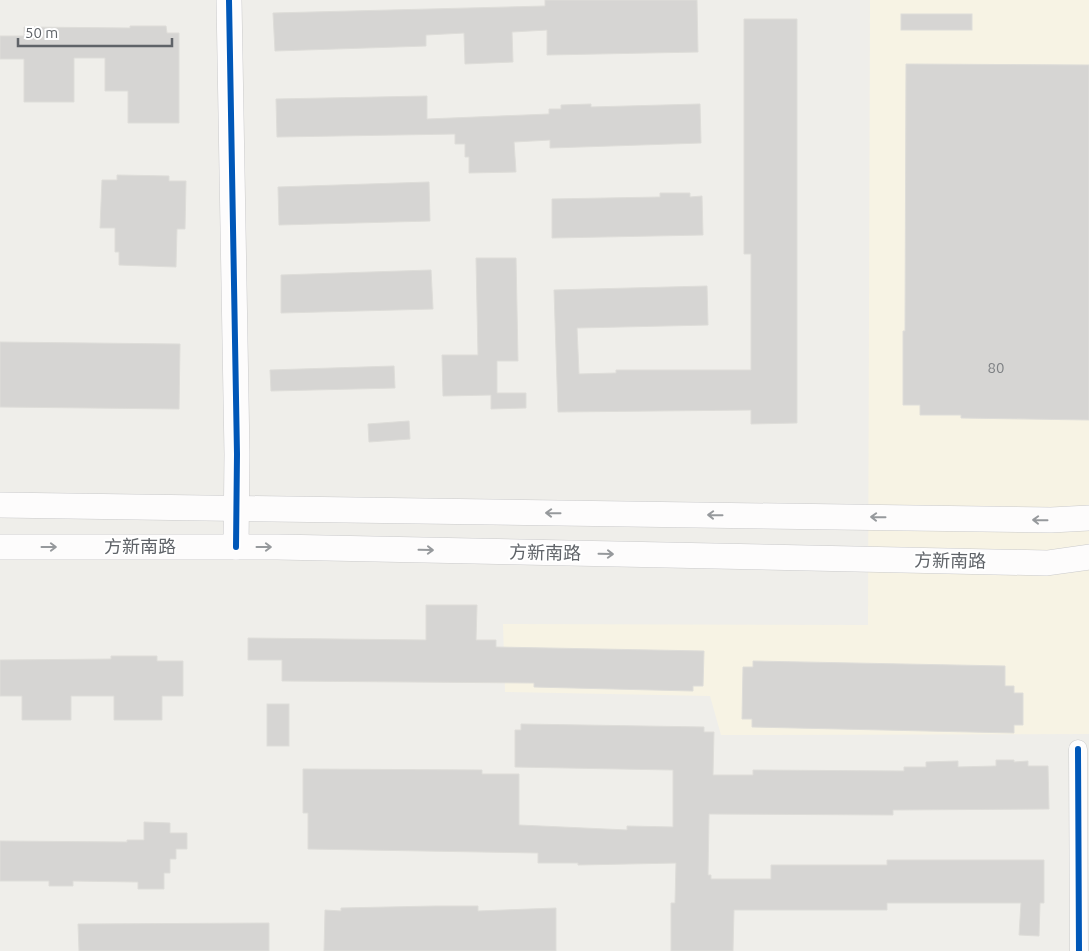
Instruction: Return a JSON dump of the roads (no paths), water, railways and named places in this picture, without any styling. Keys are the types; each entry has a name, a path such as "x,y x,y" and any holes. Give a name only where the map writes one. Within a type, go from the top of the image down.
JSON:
{"main road":[{"path":"229,0 236,547"},
{"path":"0,505 1050,520 1089,518"},
{"name":"方新南路","path":"0,547 236,547 1047,563 1089,557"}],"street":[{"path":"1078,749 1079,951"}]}
